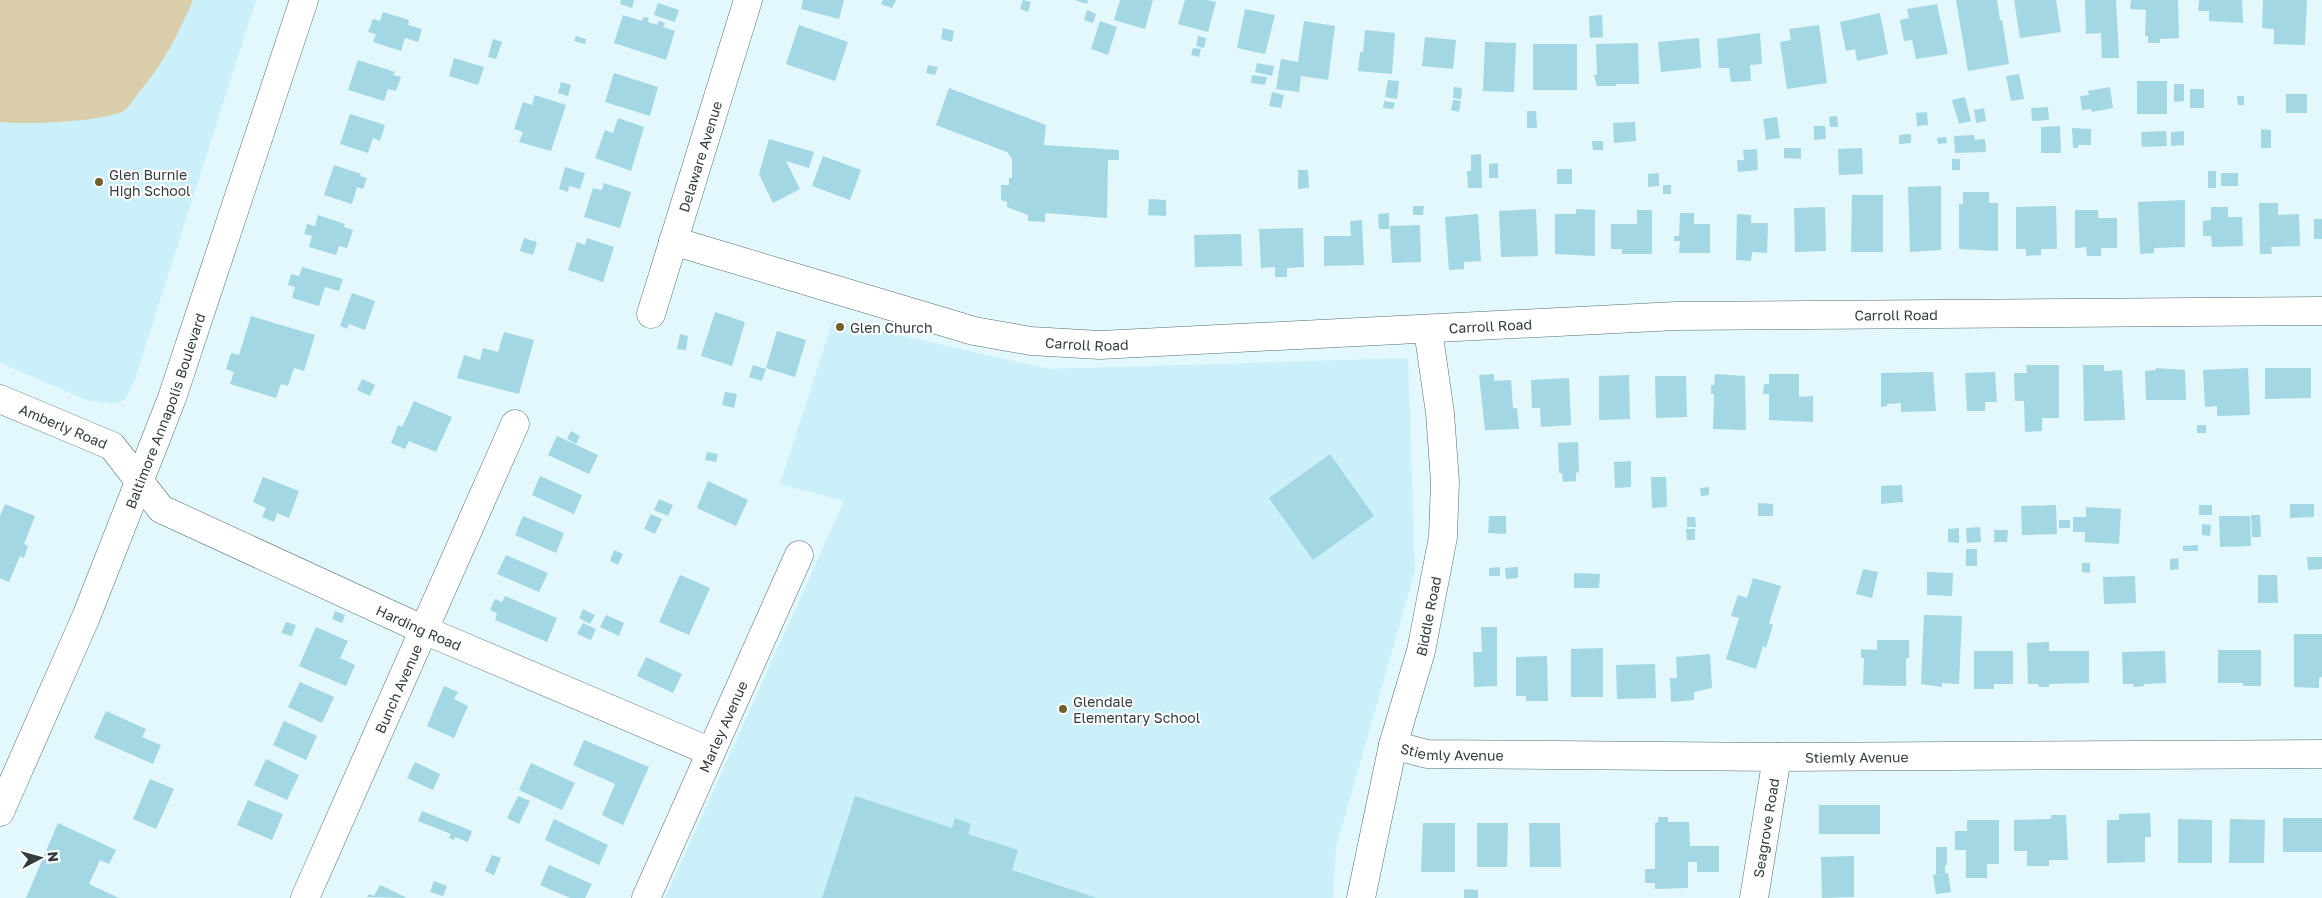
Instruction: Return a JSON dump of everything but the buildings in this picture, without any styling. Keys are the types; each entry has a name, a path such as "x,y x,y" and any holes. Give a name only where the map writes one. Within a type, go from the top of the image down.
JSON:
{"street":[{"name":"Baltimore Annapolis Boulevard","path":"0,812 64,669 140,483 203,310 304,0"},
{"name":"Delaware Avenue","path":"650,314 748,0"},
{"name":"Carroll Road","path":"673,241 974,331 1031,341 1100,345 1229,337 1428,330 1525,322 1676,316 2322,311"},
{"name":"Biddle Road","path":"1361,898 1392,745 1421,651 1443,537 1445,482 1442,433 1428,330"},
{"name":"Amberly Road","path":"0,399 112,446 140,483"},
{"name":"Bunch Avenue","path":"305,898 515,424"},
{"name":"Harding Road","path":"140,483 161,509 424,630 711,752"},
{"name":"Marley Avenue","path":"646,898 799,555"},
{"name":"Stiemly Avenue","path":"1392,745 1427,754 1777,757 2322,754"},
{"name":"Seagrove Road","path":"1754,898 1777,757"}],"shaded area":[{"name":"Glen Burnie High School","path":"0,0 256,0 134,382 125,399 116,404 89,401 0,363"},
{"path":"0,0 193,0 162,61 125,110 115,114 84,120 11,123 0,122"},
{"name":"Glendale Elementary School","path":"833,320 1049,369 1408,358 1415,571 1336,847 1333,898 665,898 844,501 780,484"}],"place":[{"name":"Glen Burnie High School","path":"99,182"},
{"name":"Glen Church","path":"840,327"},
{"name":"Glendale Elementary School","path":"1063,709"}]}
